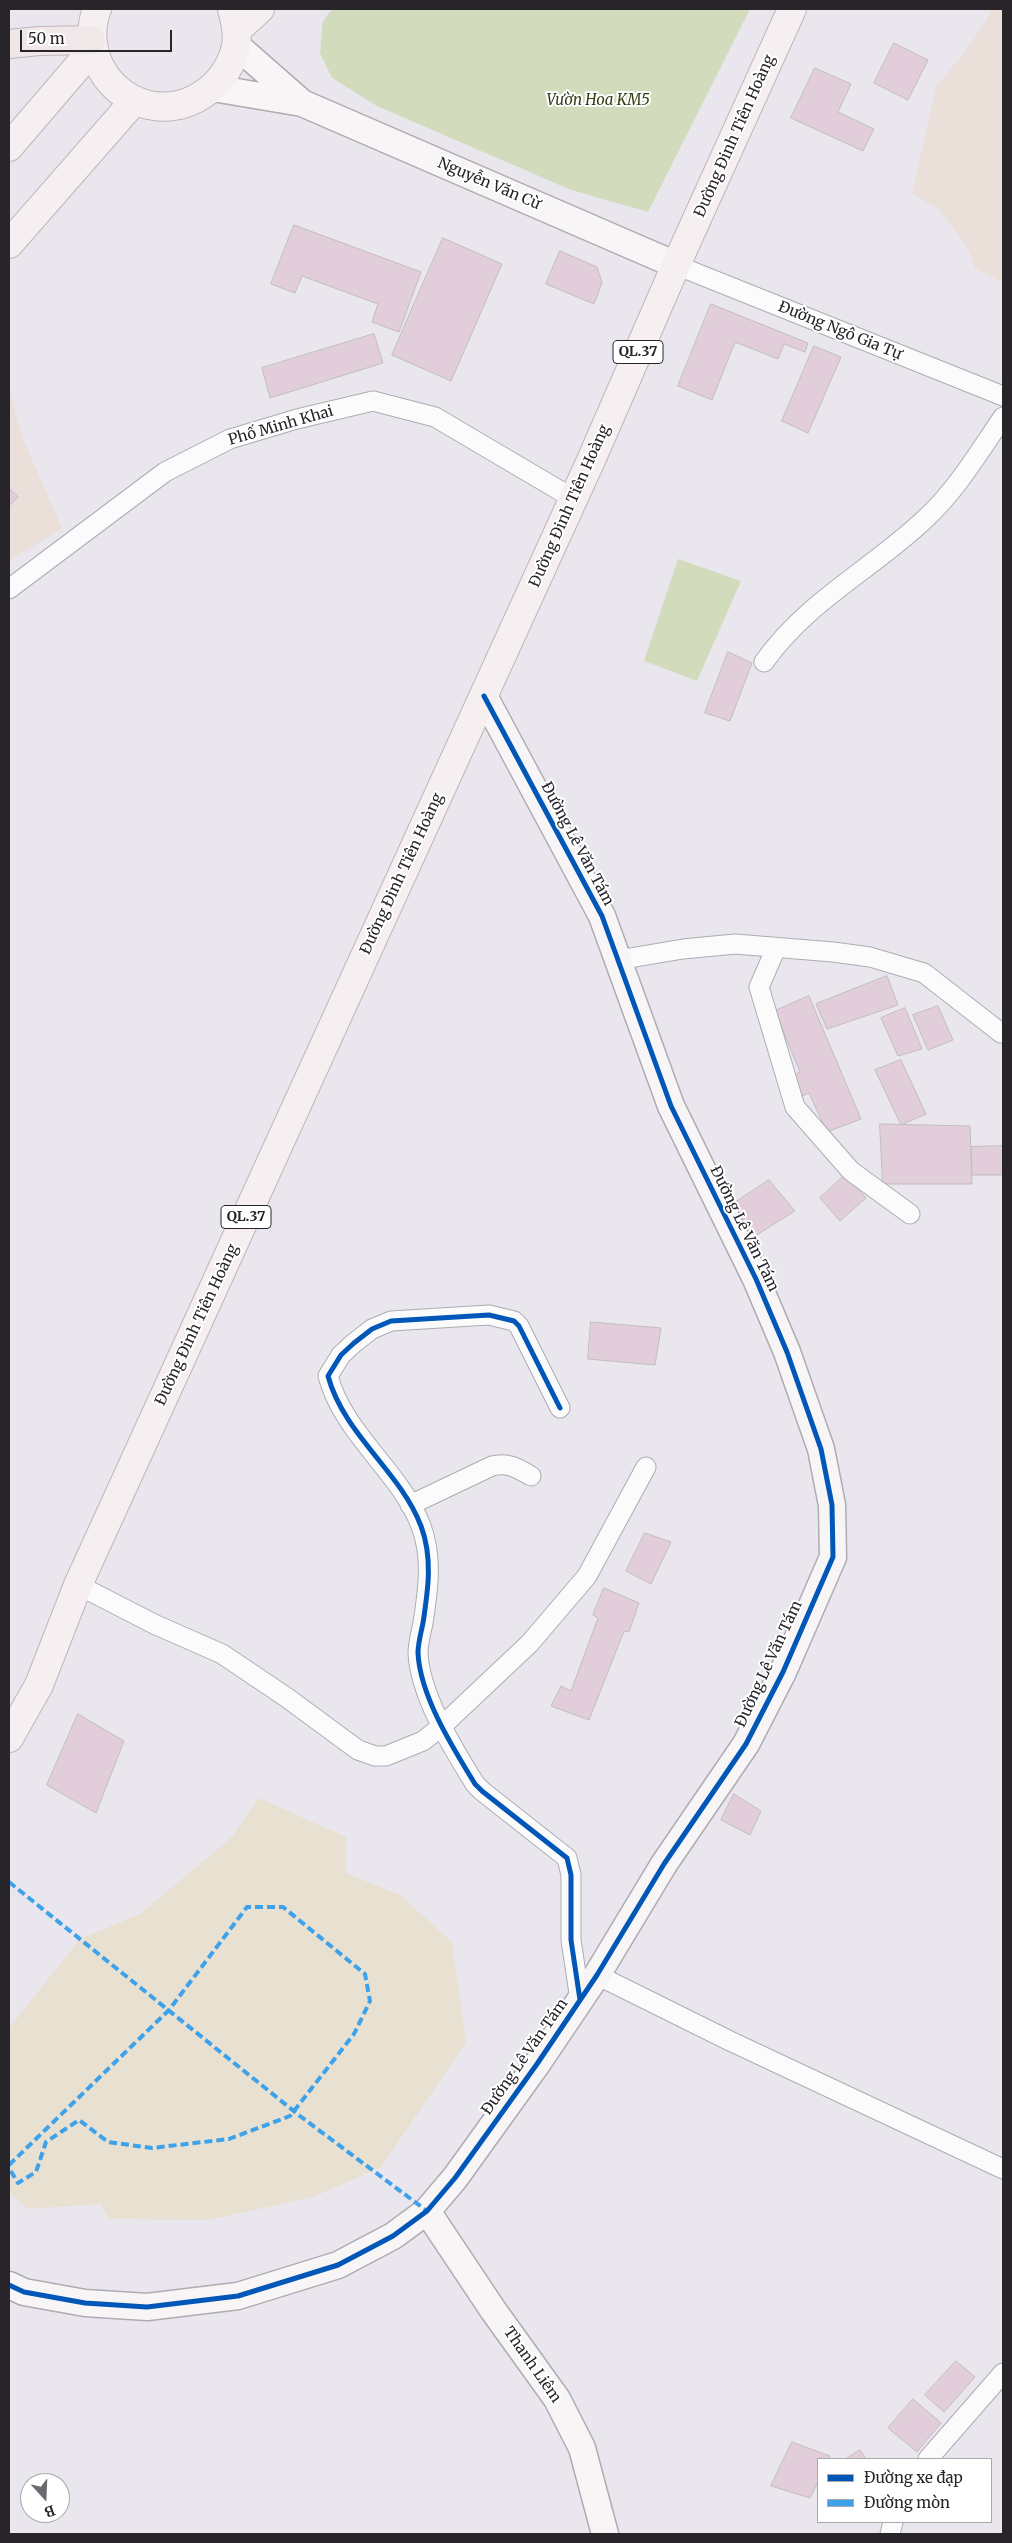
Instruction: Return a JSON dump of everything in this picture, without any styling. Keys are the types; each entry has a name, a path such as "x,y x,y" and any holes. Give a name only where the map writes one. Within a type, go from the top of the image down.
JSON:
{"highway":[{"path":"9,44 39,41 92,45"}],"main road":[{"path":"97,9 93,20 92,45 101,70 111,82 135,100 155,106 176,106 196,99 213,88 224,75 232,61 235,28 260,9"},
{"name":"Đường Đinh Tiên Hoàng","path":"9,1738 39,1685 78,1585 574,498 676,265 792,9"},
{"path":"9,148 92,45"},
{"path":"9,244 135,100"}],"street":[{"name":"Nguyễn Văn Cừ","path":"235,28 302,103"},
{"name":"Nguyễn Văn Cừ","path":"213,88 302,103 676,265"},
{"name":"Đường Ngô Gia Tự","path":"676,265 1003,396"},
{"name":"Phố Minh Khai","path":"9,589 165,472 230,439 297,419 373,401 434,417 574,498"},
{"path":"764,662 778,642 806,614 926,520 953,490 1003,417"},
{"name":"Đường Lê Văn Tám","path":"9,2285 24,2292 85,2303 148,2307 238,2296 338,2265 393,2236 427,2211 455,2178 580,2000 664,1864 746,1744 783,1672 833,1557 832,1505 821,1449 787,1352 756,1279 671,1106 602,916 484,696"},
{"path":"618,960 683,949 735,944 870,957 924,973 1001,1033"},
{"path":"776,948 759,987 795,1107 851,1171 910,1214"},
{"path":"560,1408 519,1326 514,1321 489,1315 391,1321 372,1329 341,1356 328,1376 337,1404 410,1505 421,1527 428,1559 430,1582 418,1652 421,1673 442,1726 469,1774 482,1792 567,1858 571,1875 571,1940 580,2000"},
{"path":"410,1505 472,1475 502,1463 511,1465 531,1476"},
{"path":"78,1585 154,1624 222,1654 367,1754 386,1756 423,1741 442,1726 530,1644 587,1576 646,1467"},
{"path":"597,1975 730,2041 1003,2169"},
{"name":"Thanh Liêm","path":"427,2211 493,2310 557,2398 582,2448 605,2534"},
{"path":"929,2458 1003,2373"}],"shaded area":[{"path":"990,9 1003,9 1003,282 975,268 968,249 939,209 912,194 936,87 967,49 988,18"},
{"path":"9,390 24,441 62,528 9,561"}],"green space":[{"name":"Vườn Hoa KM5","path":"332,9 750,9 648,212 571,190 377,106 332,78 320,53 323,21"},
{"path":"678,559 741,581 697,681 644,661"}],"sand":[{"path":"259,1798 346,1837 346,1873 400,1895 452,1942 466,2043 381,2167 313,2197 209,2220 108,2219 101,2204 28,2209 9,2192 9,2028 80,1939 140,1914 231,1838"}],"building":[{"path":"894,43 928,60 908,100 874,83"},
{"path":"815,68 851,84 838,112 874,129 863,151 791,118"},
{"path":"294,225 421,272 399,332 372,322 378,304 302,276 295,293 271,284"},
{"path":"443,238 502,264 451,381 392,355"},
{"path":"560,251 597,267 602,283 594,304 546,284"},
{"path":"711,304 808,343 805,352 784,344 778,359 735,342 712,400 678,386"},
{"path":"374,334 383,363 270,398 262,368"},
{"path":"814,346 841,357 808,433 782,421"},
{"path":"9,488 18,497 9,506"},
{"path":"728,652 752,663 730,721 705,713"},
{"path":"887,976 898,1005 827,1029 816,1004"},
{"path":"809,996 861,1119 827,1132 809,1093 800,1097 791,1077 800,1072 775,1011"},
{"path":"938,1006 953,1040 928,1050 913,1015"},
{"path":"905,1008 922,1049 898,1056 881,1018"},
{"path":"901,1060 926,1114 901,1125 875,1070"},
{"path":"880,1124 970,1126 972,1184 883,1184"},
{"path":"1003,1146 1003,1175 972,1175 971,1147"},
{"path":"845,1175 866,1198 840,1221 820,1198"},
{"path":"769,1180 795,1211 755,1236 730,1206"},
{"path":"591,1322 661,1328 655,1365 588,1359"},
{"path":"645,1533 671,1542 651,1584 626,1571"},
{"path":"604,1588 639,1603 629,1632 624,1631 589,1720 551,1706 561,1686 571,1691 598,1618 593,1615"},
{"path":"78,1714 124,1741 96,1813 47,1785"},
{"path":"734,1794 761,1811 750,1835 721,1820"},
{"path":"956,2361 975,2377 944,2412 925,2395"},
{"path":"913,2399 941,2423 917,2452 888,2428"},
{"path":"792,2442 830,2456 829,2458 817,2458 817,2484 810,2498 771,2486"},
{"path":"860,2450 865,2458 848,2458"}],"marked path":[{"path":"9,1882 300,2116 427,2211"},
{"path":"9,2165 169,2010 247,1907 283,1907 365,1974 370,2001 354,2034 290,2116 229,2139 152,2148 108,2142 79,2120 46,2142 36,2172 18,2183 9,2168"}],"cycle path":[{"path":"9,2285 24,2292 85,2303 147,2307 238,2296 338,2265 393,2236 427,2211 455,2178 537,2064 597,1975 664,1864 746,1744 783,1672 833,1557 832,1505 821,1449 787,1352 756,1279 671,1106 602,916 484,696"},
{"path":"560,1408 519,1326 514,1321 489,1315 391,1321 372,1329 354,1343 341,1355 328,1376 346,1417 412,1506 425,1538 428,1574 418,1653 425,1687 439,1721 475,1784 567,1858 571,1875 571,1940 580,2000"}]}
